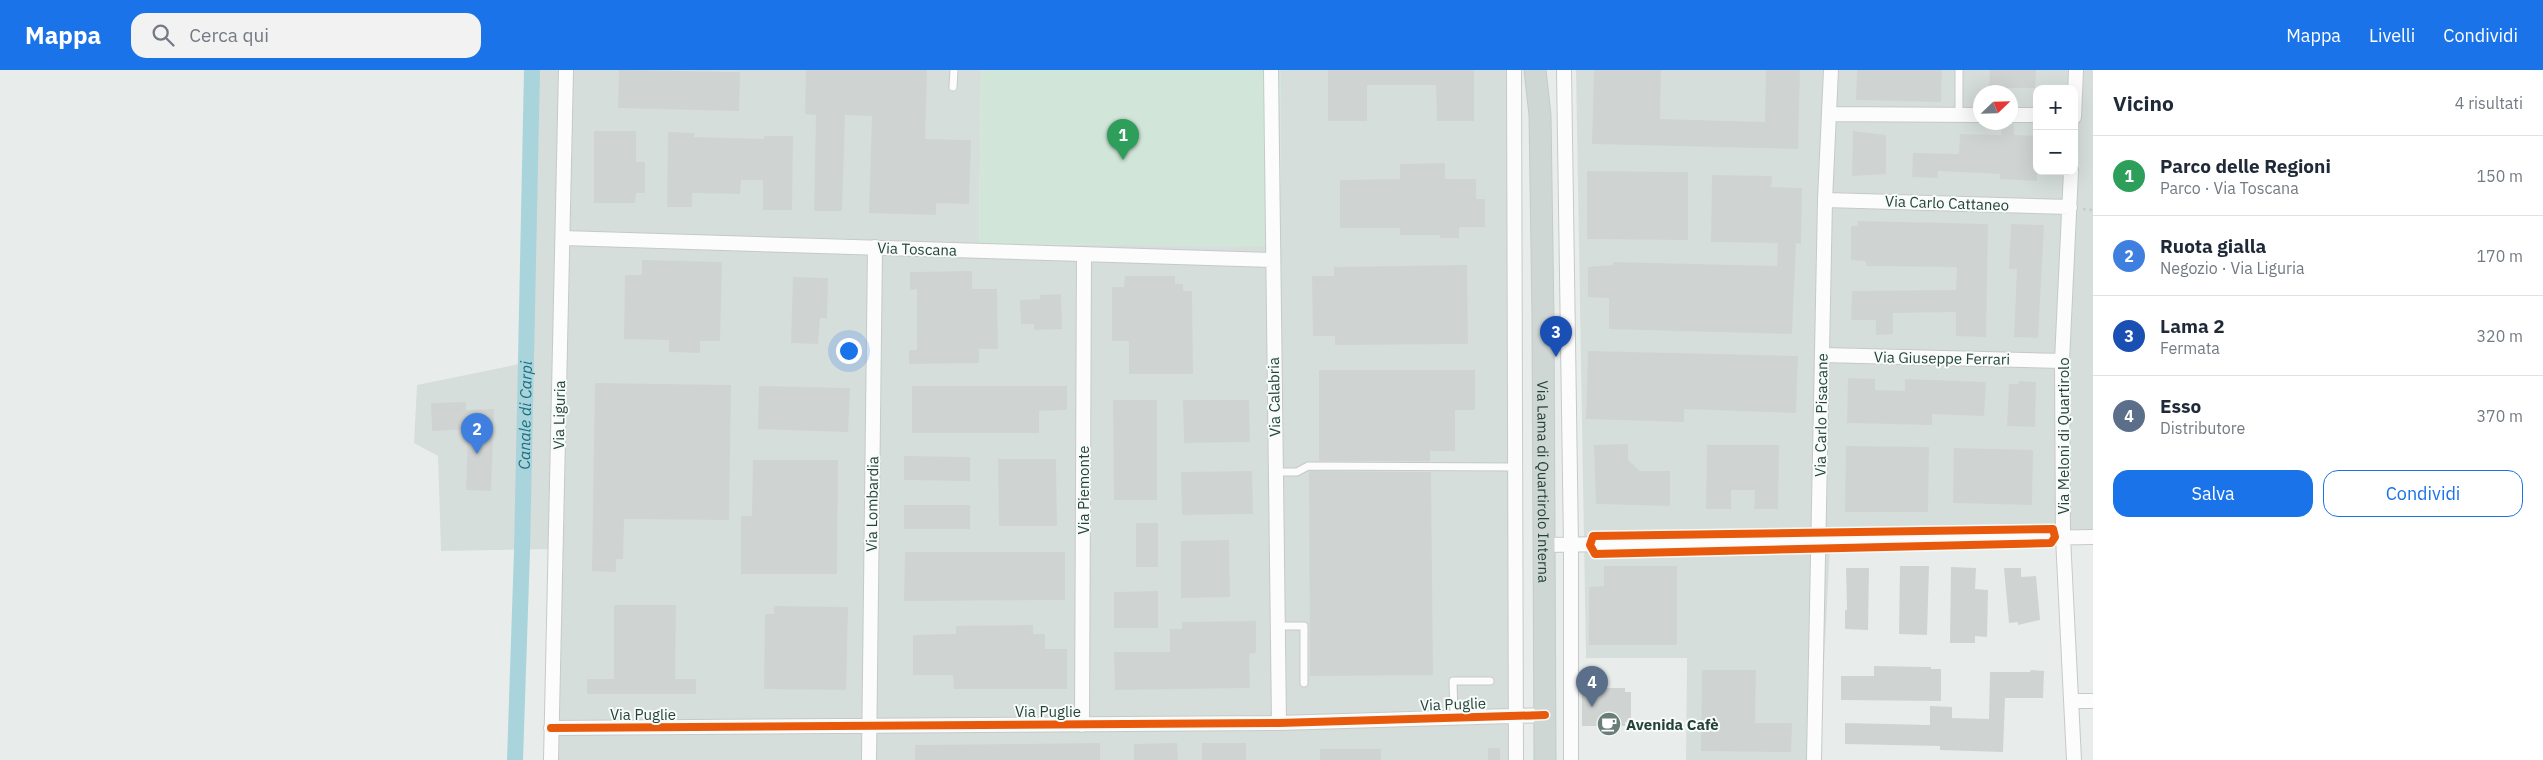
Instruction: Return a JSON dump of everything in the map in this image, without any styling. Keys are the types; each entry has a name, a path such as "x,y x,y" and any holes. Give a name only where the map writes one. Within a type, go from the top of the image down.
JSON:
{"main road":[{"name":"Via Lama di Quartirolo Interna","path":"1535,70 1540,115 1545,760"},
{"name":"Via Lama di Quartirolo Interna","path":"1540,115 1547,70"}],"street":[{"name":"Via Liguria","path":"551,760 566,70"},
{"name":"Via Calabria","path":"1270,70 1279,723"},
{"path":"1514,70 1516,760"},
{"path":"1564,70 1572,760"},
{"name":"Via Carlo Pisacane","path":"1814,760 1825,200 1831,70"},
{"path":"2075,85 2076,70"},
{"path":"1829,114 1973,115"},
{"path":"2018,115 2033,115"},
{"name":"Via Meloni di Quartirolo","path":"2071,175 2062,361 2064,537 2074,760"},
{"name":"Via Carlo Cattaneo","path":"1825,200 2070,207"},
{"name":"Via Toscana","path":"563,238 1272,260"},
{"name":"Via Lombardia","path":"869,760 874,248"},
{"name":"Via Piemonte","path":"1082,725 1084,254"},
{"name":"Via Giuseppe Ferrari","path":"1822,355 2062,361"},
{"path":"1544,545 2093,537"},
{"path":"2072,701 2093,701"},
{"name":"Via Puglie","path":"552,728 1279,723 1545,715"}],"lane":[{"path":"954,70 954,87"},
{"path":"1959,70 1959,114"},
{"path":"1275,472 1296,472 1308,466 1515,467"},
{"path":"1277,626 1304,626 1304,683"},
{"path":"1454,718 1453,681 1490,681"}],"shaded area":[{"path":"537,70 981,70 979,244 1280,246 1281,70 1515,70 1514,760 546,760 550,549 441,551 438,456 414,443 417,385 529,362"},
{"path":"1576,70 2093,70 2093,532 1830,547 1819,760 1686,760 1687,658 1586,658"}],"green space":[{"path":"981,70 1281,70 1280,246 979,244"}],"building":[{"path":"619,70 740,72 739,111 618,108"},
{"path":"806,70 927,70 925,139 971,140 969,204 936,203 936,215 869,213 872,116 845,115 842,211 814,211 816,115 805,114"},
{"path":"1328,70 1474,70 1474,121 1437,121 1436,85 1367,85 1367,121 1328,121"},
{"path":"1594,70 1661,70 1660,119 1765,122 1766,70 1800,70 1798,149 1592,144"},
{"path":"1857,70 1942,70 1941,102 1856,100"},
{"path":"1990,70 2036,70 2035,85 2033,85 2033,88 2018,88 2018,85 1989,85"},
{"path":"2001,130 2014,130 2014,135 2033,136 2033,175 2037,175 2037,181 2000,179 2000,174 1938,171 1938,178 1912,177 1913,153 1959,154 1960,134 2001,135"},
{"path":"594,131 636,131 636,162 645,162 645,193 636,193 635,203 594,203"},
{"path":"1853,131 1886,135 1886,174 1852,176"},
{"path":"668,132 694,133 694,137 764,139 764,136 793,136 792,210 763,210 763,180 741,180 740,194 692,193 692,207 667,207"},
{"path":"1445,163 1445,179 1476,179 1476,199 1485,199 1485,227 1459,227 1459,238 1440,238 1440,235 1400,235 1400,228 1340,228 1340,180 1400,179 1400,164"},
{"path":"1587,171 1688,172 1688,240 1587,239"},
{"path":"1712,175 1772,176 1771,187 1802,188 1801,244 1796,243 1792,334 1609,329 1609,298 1588,297 1588,267 1613,265 1613,262 1777,266 1778,243 1711,242"},
{"path":"1858,221 1988,224 1986,337 1956,336 1956,312 1893,313 1893,334 1876,335 1876,320 1851,320 1852,291 1956,290 1957,267 1866,266 1866,261 1851,260 1851,226 1858,226"},
{"path":"2011,224 2044,225 2038,338 2014,337 2017,269 2009,269"},
{"path":"642,260 722,262 720,341 700,341 700,353 669,352 669,340 624,339 625,275 642,275"},
{"path":"1467,265 1468,344 1335,345 1335,336 1313,336 1312,276 1334,276 1334,267"},
{"path":"972,271 972,289 997,289 998,349 979,349 979,363 909,364 909,350 917,350 917,289 910,290 910,272"},
{"path":"1125,276 1175,276 1175,284 1183,284 1183,291 1192,291 1193,374 1129,374 1129,341 1112,341 1112,287 1124,287"},
{"path":"793,277 828,278 827,318 820,318 818,344 791,343"},
{"path":"1061,294 1062,329 1034,330 1034,324 1021,324 1020,300 1040,299 1040,295"},
{"path":"1588,351 1798,356 1796,413 1684,409 1684,422 1586,419"},
{"path":"1319,370 1475,370 1475,410 1455,410 1455,451 1430,451 1430,461 1319,461"},
{"path":"1848,378 1875,379 1875,390 1905,391 1905,379 1986,382 1984,416 1932,414 1932,425 1847,423"},
{"path":"2019,381 2036,382 2035,427 2007,426 2009,384 2019,384"},
{"path":"595,383 731,385 729,520 624,519 623,559 616,559 616,572 592,571"},
{"path":"759,386 850,388 848,432 758,429"},
{"path":"912,386 1067,386 1067,410 1039,411 1039,433 912,433"},
{"path":"1113,400 1157,400 1157,500 1114,500"},
{"path":"1183,400 1249,400 1250,442 1184,443"},
{"path":"466,402 466,410 494,409 491,491 466,490 468,429 432,431 431,403"},
{"path":"1628,444 1628,460 1640,471 1670,471 1670,506 1596,504 1594,445"},
{"path":"1707,445 1779,445 1778,509 1754,509 1755,490 1731,490 1731,509 1706,509"},
{"path":"1846,446 1929,447 1928,512 1845,512"},
{"path":"1954,448 2033,450 2032,505 1953,503"},
{"path":"904,456 970,457 970,481 904,480"},
{"path":"998,459 1056,459 1057,526 999,526"},
{"path":"753,460 838,460 837,574 741,574 741,516 752,516"},
{"path":"1252,471 1253,514 1182,515 1181,472"},
{"path":"1309,471 1431,472 1433,675 1310,676"},
{"path":"904,505 970,505 970,529 904,529"},
{"path":"1136,523 1158,523 1158,567 1136,567"},
{"path":"1229,540 1230,597 1181,598 1181,541"},
{"path":"905,552 1065,552 1065,600 904,601"},
{"path":"1604,566 1677,566 1677,645 1589,645 1589,587 1604,586"},
{"path":"1900,566 1929,566 1927,635 1899,634"},
{"path":"1951,567 1976,568 1975,589 1988,590 1987,637 1975,636 1975,643 1950,643"},
{"path":"1846,568 1869,568 1868,630 1845,629 1845,610 1847,610"},
{"path":"2004,568 2021,568 2021,577 2036,576 2040,620 2018,625 2018,622 2009,623"},
{"path":"1158,591 1158,628 1114,628 1114,592"},
{"path":"614,605 676,605 675,679 696,679 696,694 587,694 587,679 614,679"},
{"path":"774,606 848,607 846,690 764,689 765,614 774,614"},
{"path":"1256,621 1256,653 1249,654 1250,688 1115,690 1114,652 1170,652 1170,629 1182,629 1182,622"},
{"path":"1033,625 1033,634 1045,634 1045,649 1067,649 1067,689 954,689 953,675 913,675 913,635 956,634 956,626"},
{"path":"1874,666 1931,667 1931,669 1941,669 1941,701 1841,700 1841,676 1874,676"},
{"path":"1702,670 1756,670 1755,723 1792,723 1791,752 1701,751"},
{"path":"2031,670 2044,671 2043,698 2005,698 2003,752 1940,750 1940,746 1845,744 1845,723 1930,725 1930,706 1952,707 1952,718 1989,719 1990,672 2030,672"},
{"path":"1582,688 1625,688 1625,692 1631,692 1631,722 1625,722 1625,726 1582,726"},
{"path":"1100,743 1100,760 915,760 915,745"},
{"path":"1177,743 1178,760 1134,760 1134,744"},
{"path":"1202,743 1246,743 1246,760 1202,760"},
{"path":"1488,748 1500,748 1500,760 1488,760"},
{"path":"1320,749 1381,749 1381,760 1320,760"}],"waterway":[{"name":"Canale di Carpi","path":"515,760 522,551 532,70"}],"cycle path":[{"path":"2053,529 2055,537 2051,543 1595,554 1590,545 1593,536 2053,529"},
{"path":"551,728 1279,723 1545,715"}],"place":[{"name":"Parco delle Regioni","path":"1123,160"},
{"name":"Lama 2","path":"1556,357"},
{"name":"Ruota gialla","path":"477,454"},
{"name":"Esso","path":"1592,707"},
{"name":"Avenida Cafè","path":"1609,724"}]}
